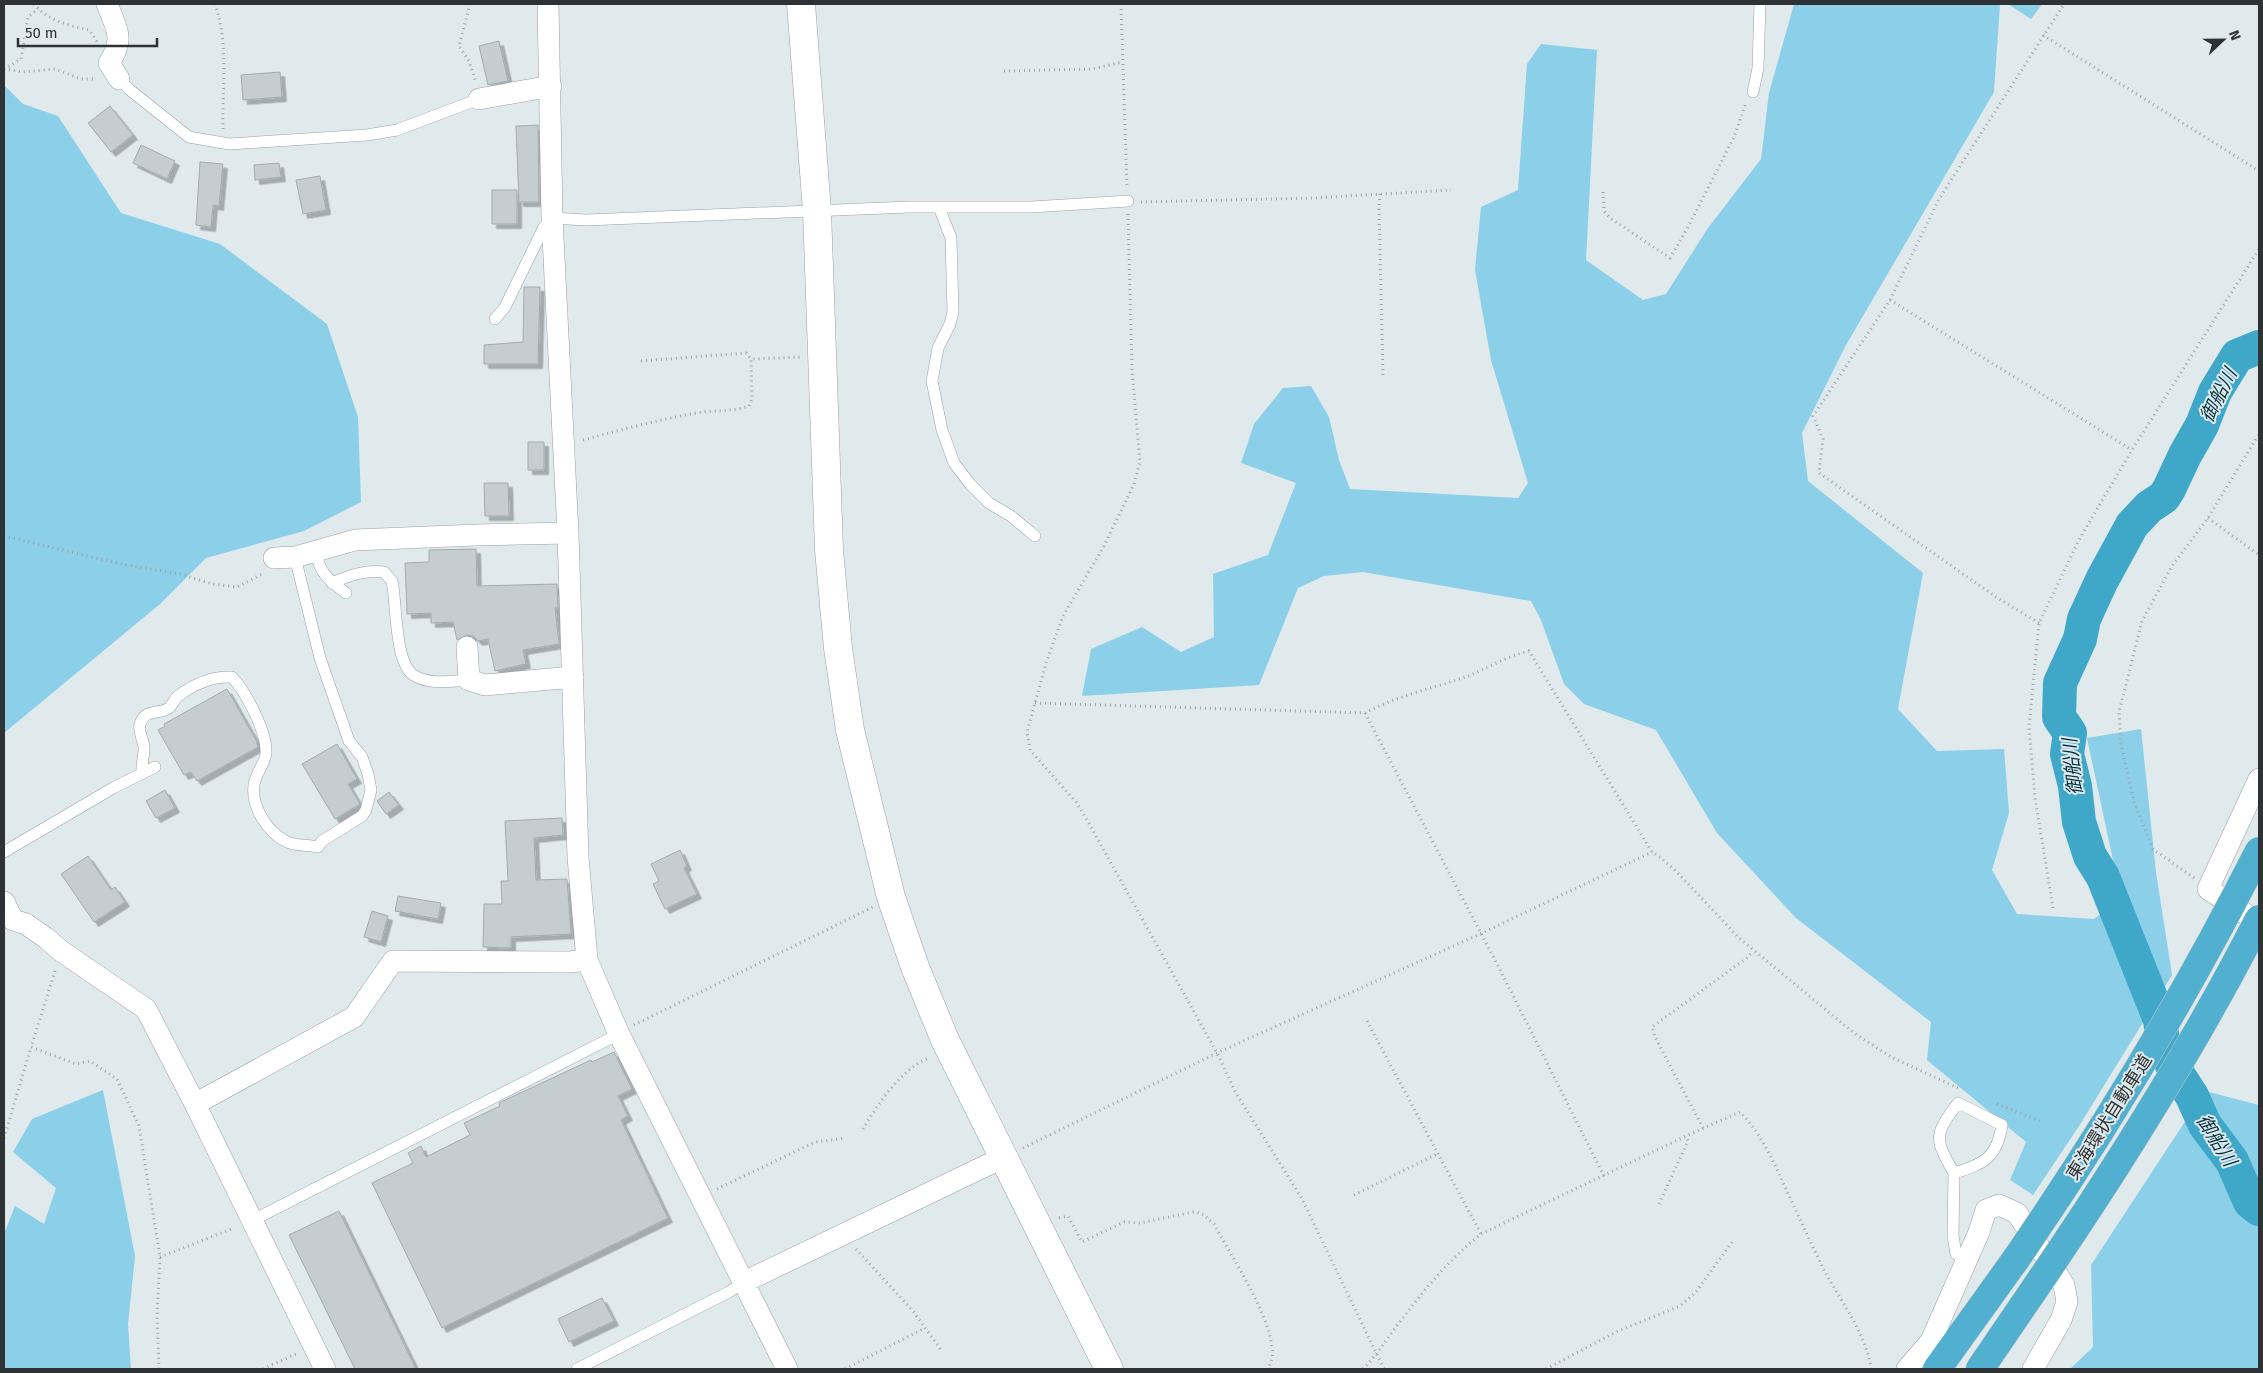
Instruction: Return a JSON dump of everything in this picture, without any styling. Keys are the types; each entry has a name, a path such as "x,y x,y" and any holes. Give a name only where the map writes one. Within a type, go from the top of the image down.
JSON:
{"highway":[{"name":"東海環状自動車道","path":"1937,1369 2064,1189 2146,1059 2196,971 2259,852"},
{"name":"東海環状自動車道","path":"1980,1369 2089,1208 2171,1077 2214,1005 2259,919"}],"street":[{"path":"107,4 119,38 114,71"},
{"path":"548,4 552,221 568,533 579,874 587,960 619,1034 788,1369"},
{"path":"800,4 817,212 829,550 838,648 850,730 891,897 915,967 949,1049 1109,1369"},
{"path":"479,98 551,86"},
{"path":"274,558 295,557 355,540 568,533"},
{"path":"467,647 469,680 485,685 572,677"},
{"path":"2259,779 2208,889 2259,924"},
{"path":"4,902 13,920 26,924 61,951 146,1009 195,1104 325,1369"},
{"path":"195,1104 354,1017 393,961 570,962 587,960"},
{"path":"744,1282 1002,1158"},
{"path":"1907,1369 1930,1341 1979,1232 1986,1210 1999,1205 2017,1214 2064,1285 2067,1302 2061,1320 2033,1369"}],"lane":[{"path":"1753,92 1758,68 1760,4"},
{"path":"114,71 137,96 189,137 223,144 367,135 397,130 479,98"},
{"path":"495,319 505,307 544,227 552,221 939,207 1032,206 1128,201"},
{"path":"939,207 951,238 953,312 950,324 938,348 932,381 942,430 954,463 970,484 989,504 1010,516 1035,536"},
{"path":"316,552 318,567 346,593"},
{"path":"142,774 141,760 144,748 140,736 140,724 145,716 154,711 162,712 170,707 177,697 206,680 218,676 232,677 242,687 264,738 266,755 254,785 254,798 261,817 272,832 288,842 318,847 322,841 362,816 366,810 370,790 368,774 362,757 350,741 320,658 295,557"},
{"path":"332,582 352,574 371,571 384,572 392,581 400,652 406,666 414,676 433,682 469,680"},
{"path":"4,852 155,767"},
{"path":"251,1221 619,1034"},
{"path":"1954,1173 1972,1167 1989,1156 1999,1144 2002,1125 1958,1103 1941,1125 1938,1138 1941,1151 1954,1173 1953,1236 1956,1254 1966,1261"},
{"path":"577,1369 730,1292 744,1282"}],"path":[{"path":"4,69 22,72 55,69 81,79 114,71 89,30 65,25 38,9 34,4"},
{"path":"215,4 221,21 224,94 223,144"},
{"path":"470,4 459,46 469,61 479,98"},
{"path":"1121,4 1132,308 1131,348 1140,462 1134,484 1104,546 1063,616 1046,662 1027,732 1030,750 1076,802 1087,820 1216,1053 1237,1095 1302,1197 1384,1369"},
{"path":"2039,623 1996,597 1819,472 1823,439 1813,416 1890,300 1939,199 2064,4"},
{"path":"4,69 21,59 28,17 38,9"},
{"path":"2044,35 2259,171"},
{"path":"1004,71 1092,69 1123,62"},
{"path":"1603,192 1604,211 1610,218 1670,258 1734,137 1741,112 1753,92"},
{"path":"1128,201 1162,203 1451,190"},
{"path":"1380,194 1383,376"},
{"path":"2053,908 2035,798 2029,727 2039,623 2080,538 2132,450 2259,249"},
{"path":"1890,300 2132,450"},
{"path":"564,445 668,418 705,411 743,408 749,406 752,399 750,359 746,353 641,361"},
{"path":"750,359 822,356"},
{"path":"2208,889 2152,849 2134,802 2121,745 2119,712 2142,621 2172,566 2208,518 2259,434"},
{"path":"2208,518 2259,554"},
{"path":"4,536 121,564 180,574 212,584 237,586 264,573 274,558"},
{"path":"1035,703 1365,713 1400,698 1467,676 1515,655 1529,651 1652,852 1676,871 1739,938 1854,1034 1891,1057 1961,1090"},
{"path":"1365,713 1604,1176"},
{"path":"1002,1158 1216,1053 1480,934 1652,852"},
{"path":"619,1034 891,897"},
{"path":"4,1138 61,951"},
{"path":"1703,1128 1652,1027 1754,951"},
{"path":"1367,1021 1481,1234"},
{"path":"31,1047 76,1064 90,1061 117,1079 139,1126 160,1257 156,1316 159,1369"},
{"path":"863,1129 874,1110 912,1066 949,1049"},
{"path":"1996,1104 2040,1122"},
{"path":"1363,1369 1454,1256 1481,1234 1740,1112 1748,1121 1770,1156 1824,1270 1860,1333 1869,1356 1871,1369"},
{"path":"1659,1204 1688,1141 1686,1136"},
{"path":"701,1197 815,1142 846,1138"},
{"path":"1354,1195 1437,1154"},
{"path":"1037,1228 1064,1215 1068,1216 1082,1242 1124,1222 1140,1223 1200,1212 1214,1224 1266,1325 1273,1348 1272,1361 1268,1369"},
{"path":"160,1257 251,1221"},
{"path":"847,1233 862,1257 913,1311 940,1350"},
{"path":"1546,1369 1616,1332 1680,1306 1696,1292 1732,1242"},
{"path":"845,1369 925,1328"},
{"path":"263,1369 313,1346"}],"shaded area":[{"path":"1794,4 2000,4 1994,92 1846,345 1802,433 1808,481 1923,573 1898,709 1937,751 2004,749 2009,813 1992,870 2017,914 2094,919 2121,898 2087,738 2141,729 2156,872 2172,975 2081,1123 2033,1195 2010,1180 2026,1142 1927,1060 1931,1022 1796,918 1717,833 1656,730 1584,704 1564,684 1541,620 1531,601 1363,572 1324,576 1298,588 1259,685 1082,696 1091,649 1142,627 1181,652 1214,637 1213,574 1268,555 1296,483 1241,463 1254,424 1283,388 1311,386 1329,417 1339,460 1350,489 1518,498 1528,483 1491,360 1475,270 1481,207 1518,190 1527,64 1541,44 1597,50 1586,260 1643,300 1666,294 1708,228 1761,159 1769,93"},
{"path":"2008,4 2042,4 2031,19"},
{"path":"4,85 23,104 58,116 121,213 220,244 327,324 358,417 361,502 304,531 206,558 160,604 4,733"},
{"path":"103,1090 135,1256 128,1324 131,1369 4,1369 4,1234 15,1206 44,1224 56,1188 13,1152 32,1119"},
{"path":"2205,1091 2259,1105 2259,1369 2070,1369 2093,1347 2091,1265"}],"building":[{"path":"499,41 508,81 488,85 479,46"},
{"path":"280,72 282,97 243,100 241,75"},
{"path":"110,106 133,135 111,152 88,123"},
{"path":"538,125 539,202 519,202 516,126"},
{"path":"141,145 175,161 167,179 133,163"},
{"path":"200,162 223,164 219,206 213,205 211,227 196,225"},
{"path":"279,163 281,177 255,180 254,165"},
{"path":"320,176 326,210 303,214 296,180"},
{"path":"492,190 517,190 517,224 492,224"},
{"path":"524,287 540,287 538,364 484,364 484,345 523,342"},
{"path":"528,442 544,442 544,470 528,470"},
{"path":"484,483 508,483 509,516 485,516"},
{"path":"476,549 477,586 557,584 558,608 555,608 559,644 523,650 526,664 495,671 488,639 478,641 473,636 467,635 457,640 453,622 431,623 431,613 407,614 405,563 429,562 429,550"},
{"path":"227,689 258,747 197,781 191,772 184,775 158,730 165,726 164,724"},
{"path":"337,744 357,779 348,784 360,804 335,819 302,764"},
{"path":"165,790 175,808 156,818 146,801"},
{"path":"389,792 399,805 386,814 377,801"},
{"path":"562,818 563,835 534,838 536,880 567,879 571,934 511,937 511,948 483,947 484,904 502,904 501,881 508,881 505,821"},
{"path":"680,850 687,866 684,868 697,894 665,909 653,884 659,881 651,864"},
{"path":"88,856 111,890 115,887 125,902 94,922 61,874"},
{"path":"398,896 441,903 438,919 395,911"},
{"path":"372,911 388,916 381,942 364,937"},
{"path":"614,1052 632,1089 618,1096 628,1116 621,1120 668,1218 442,1328 372,1183 413,1163 408,1153 421,1146 426,1157 470,1135 464,1123 500,1106 499,1103 591,1060 592,1062"},
{"path":"339,1211 416,1369 355,1369 289,1235"},
{"path":"602,1298 614,1321 569,1342 558,1319"}],"waterway":[{"name":"御船川","path":"2259,347 2237,356 2215,392 2202,425 2169,489 2164,497 2149,507 2132,525 2102,580 2084,619 2080,639 2060,683 2059,717 2070,733 2067,754 2075,786 2079,822 2090,856 2103,877 2160,1020 2164,1048 2172,1065 2192,1096 2205,1125 2232,1161 2250,1202 2259,1209"}]}
